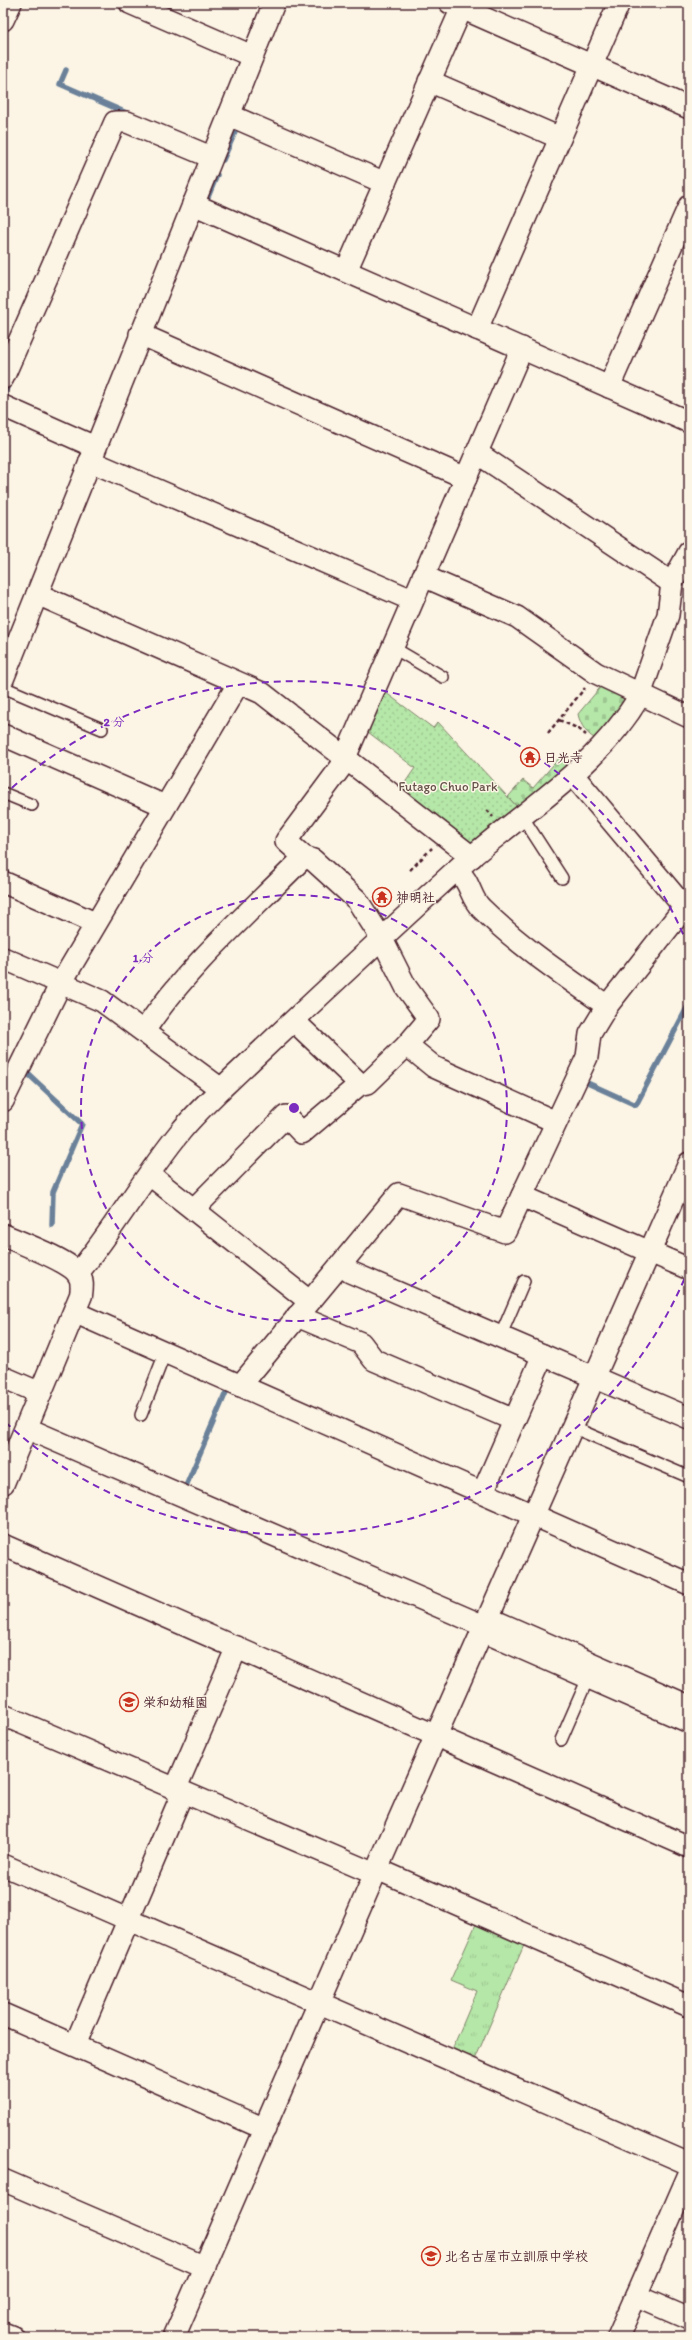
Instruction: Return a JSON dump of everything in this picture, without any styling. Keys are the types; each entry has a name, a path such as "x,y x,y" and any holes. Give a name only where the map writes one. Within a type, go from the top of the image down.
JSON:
{"street":[{"path":"3,20 10,3"},
{"path":"130,3 252,56"},
{"path":"3,679 140,334 274,3"},
{"path":"477,328 619,3"},
{"path":"346,271 430,81 458,5 689,108"},
{"path":"430,81 560,138"},
{"path":"228,115 385,183"},
{"path":"3,378 115,122 128,122 211,158"},
{"path":"193,204 689,422"},
{"path":"609,387 689,206"},
{"path":"140,334 466,478"},
{"path":"194,1209 286,1116 302,1133 360,1084 368,1083 407,1045 429,1019 406,988 382,939 357,900 313,860 304,857 286,841 342,767 344,759 412,600 522,348"},
{"path":"3,406 92,454 412,600"},
{"path":"477,453 672,584"},
{"path":"78,1273 98,1248 181,1131 221,1089 464,863 573,776 600,748 633,707 640,695 668,615 672,584 689,552"},
{"path":"423,576 518,617 596,674 689,717"},
{"path":"37,594 238,684 262,693 344,759 464,863 466,877 479,907 545,963 607,1006"},
{"path":"3,1101 61,983 95,923 238,684"},
{"path":"3,735 166,806"},
{"path":"240,1386 303,1308 341,1265 399,1194 504,1232 587,1057 590,1034 607,1006 686,910 573,776"},
{"path":"144,1031 165,999 207,954 304,857"},
{"path":"3,882 95,923"},
{"path":"3,958 102,1001 221,1089"},
{"path":"294,1021 360,1084"},
{"path":"407,1045 434,1067 556,1122"},
{"path":"174,2337 376,1872 689,1163"},
{"path":"150,1175 194,1209 303,1308 361,1343 374,1360 514,1420"},
{"path":"522,1196 689,1269"},
{"path":"3,1235 67,1264 78,1273 82,1283 81,1295 3,1483"},
{"path":"341,1265 350,1272 689,1418"},
{"path":"74,1312 689,1584"},
{"path":"483,1492 543,1355"},
{"path":"3,1377 40,1393"},
{"path":"26,1428 485,1625 689,1706"},
{"path":"3,1545 689,1847"},
{"path":"485,1625 588,1678 689,1722"},
{"path":"75,2045 128,1920 236,1648"},
{"path":"3,1716 178,1792 376,1872 689,2006"},
{"path":"3,1865 689,2164"},
{"path":"3,2014 265,2129"},
{"path":"618,2337 689,2174"},
{"path":"3,2180 205,2267"},
{"path":"636,2296 689,2319"},
{"path":"3,2333 12,2337"}],"lane":[{"path":"392,647 443,677"},
{"path":"3,687 102,729"},
{"path":"3,793 32,806"},
{"path":"522,816 562,878"},
{"path":"500,1336 524,1281"},
{"path":"141,1415 164,1353"},
{"path":"572,1427 689,1477"},
{"path":"561,1740 588,1678"}],"path":[{"path":"548,733 596,674"},
{"path":"559,720 579,729 600,748"},
{"path":"410,870 436,844"}],"green space":[{"path":"603,684 628,697 599,740 591,736 585,730 578,714"},
{"name":"Futago Chuo Park","path":"381,689 433,728 438,722 519,809 474,844 467,845 398,793 415,768 364,729"},
{"path":"560,757 570,766 519,809 508,797 523,780 533,788"},
{"path":"476,1924 524,1945 474,2062 451,2052 477,1991 451,1980"}],"waterway":[{"path":"66,70 60,84 129,114"},
{"path":"223,160 236,130"},
{"path":"208,197 217,175"},
{"path":"4,394 10,381"},
{"path":"583,1081 636,1105 689,1004"},
{"path":"25,1071 82,1124 53,1192 52,1225"},
{"path":"186,1486 227,1390"}],"place":[{"name":"日光寺","path":"530,757"},
{"name":"神明社","path":"382,897"},
{"name":"栄和幼稚園","path":"129,1702"},
{"name":"北名古屋市立訓原中学校","path":"431,2256"}]}
